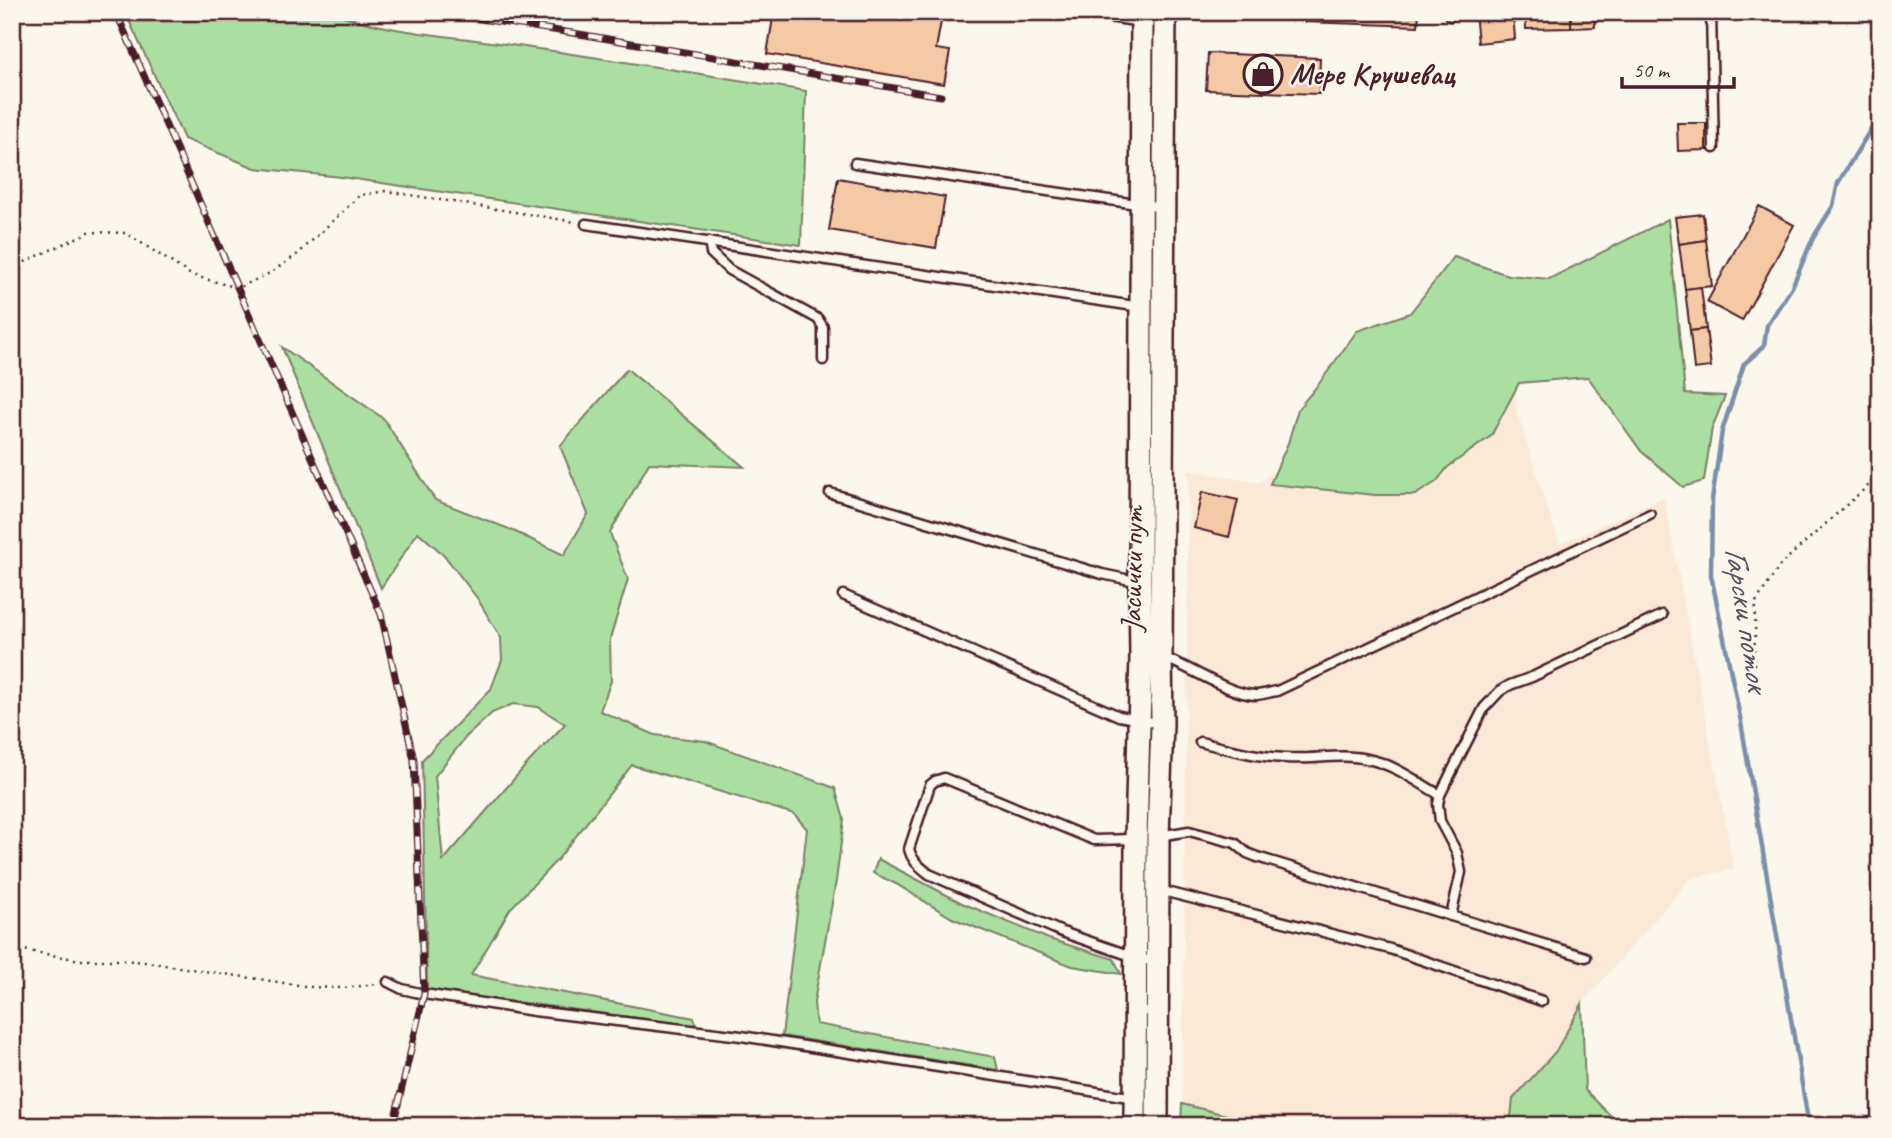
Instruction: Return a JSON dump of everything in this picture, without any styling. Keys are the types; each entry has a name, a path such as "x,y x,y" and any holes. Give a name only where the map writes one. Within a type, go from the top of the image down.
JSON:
{"main road":[{"name":"Јасички пут","path":"1142,17 1140,582 1161,724 1157,1126"},
{"name":"Јасички пут","path":"1135,1126 1139,720 1161,583 1165,18"}],"lane":[{"path":"1075,12 1165,18"},
{"path":"1711,12 1714,148"},
{"path":"855,163 1164,208"},
{"path":"586,224 1164,311"},
{"path":"709,242 711,253 729,270 818,319 823,327 823,360"},
{"path":"830,493 1102,574 1140,582 1161,583"},
{"path":"1151,656 1175,661 1238,692 1256,695 1277,691 1650,514"},
{"path":"843,595 1119,716 1161,724"},
{"path":"1451,916 1461,872 1457,853 1440,821 1438,804 1477,718 1491,699 1510,685 1662,615"},
{"path":"1200,742 1252,754 1285,758 1367,759 1396,769 1440,795"},
{"path":"1158,962 1137,958 1062,932 929,874 916,864 909,849 930,785 944,778 1094,840 1189,831 1235,843 1247,853 1586,957"},
{"path":"1159,890 1390,948 1542,1001"},
{"path":"388,982 402,989 479,1003 741,1036 1157,1100"}],"path":[{"path":"12,268 89,232 126,233 191,275 237,288 270,273 298,254 360,195 386,191 586,224"},
{"path":"1754,665 1756,602 1781,564 1880,475"},
{"path":"12,948 80,960 145,962 311,987 344,988 388,982"}],"shaded area":[{"path":"1512,327 1517,412 1559,544 1664,497 1734,869 1691,878 1582,1004 1556,1051 1513,1099 1510,1126 1182,1126 1189,470 1259,483 1346,413"}],"green space":[{"path":"125,12 332,12 398,29 806,91 801,245 341,177 255,168 184,139"},
{"path":"1668,219 1685,394 1725,396 1712,428 1704,481 1683,487 1641,451 1588,377 1519,383 1491,436 1448,467 1436,482 1415,495 1375,495 1270,484 1288,443 1298,409 1357,331 1410,313 1454,257 1508,275 1549,279"},
{"path":"282,347 384,419 435,500 509,529 564,555 588,514 560,446 627,369 744,467 649,463 610,533 628,579 610,639 611,681 600,711 655,735 705,741 835,788 844,819 836,881 814,1002 816,1024 995,1057 998,1070 782,1036 807,829 794,814 632,765 558,859 510,909 471,975 694,1018 697,1026 427,990 422,760 491,689 502,660 501,638 477,598 444,555 418,532 381,588","holes":["513,704 538,707 565,724 443,861 435,776 466,737 492,713"]},
{"path":"878,859 962,903 1049,939 1114,959 1121,974 1072,966 952,918 873,873"},
{"path":"1582,1004 1585,1090 1621,1126 1510,1126 1513,1099 1556,1051"},
{"path":"1182,1104 1271,1126 1181,1126"}],"building":[{"path":"774,12 922,12 942,16 936,49 950,51 944,84 767,54"},
{"path":"1249,12 1288,12 1288,20 1249,18"},
{"path":"1306,12 1419,12 1418,26 1305,22"},
{"path":"1475,12 1513,12 1515,39 1478,43"},
{"path":"1525,12 1571,12 1571,28 1526,29"},
{"path":"1571,12 1594,12 1595,27 1571,28"},
{"name":"Мере Крушевац","path":"1208,53 1320,58 1319,94 1206,90"},
{"path":"1677,123 1706,123 1706,150 1678,151"},
{"path":"838,178 945,197 936,248 829,230"},
{"path":"1759,206 1794,225 1742,321 1707,302"},
{"path":"1703,214 1706,240 1679,244 1675,217"},
{"path":"1706,240 1712,286 1685,289 1679,244"},
{"path":"1701,287 1706,329 1690,331 1685,289"},
{"path":"1706,329 1711,367 1694,369 1690,331"},
{"path":"1202,492 1238,500 1229,537 1194,528"}],"waterway":[{"name":"Гарски поток","path":"1809,1126 1741,722 1711,575 1712,500 1722,431 1744,364 1764,346 1767,325 1792,287 1813,238 1833,206 1838,183 1880,114"}],"railway":[{"path":"116,12 381,614 414,760 424,994 393,1126"},
{"path":"435,12 941,96"}],"place":[{"name":"Мере Крушевац","path":"1263,74"}]}
